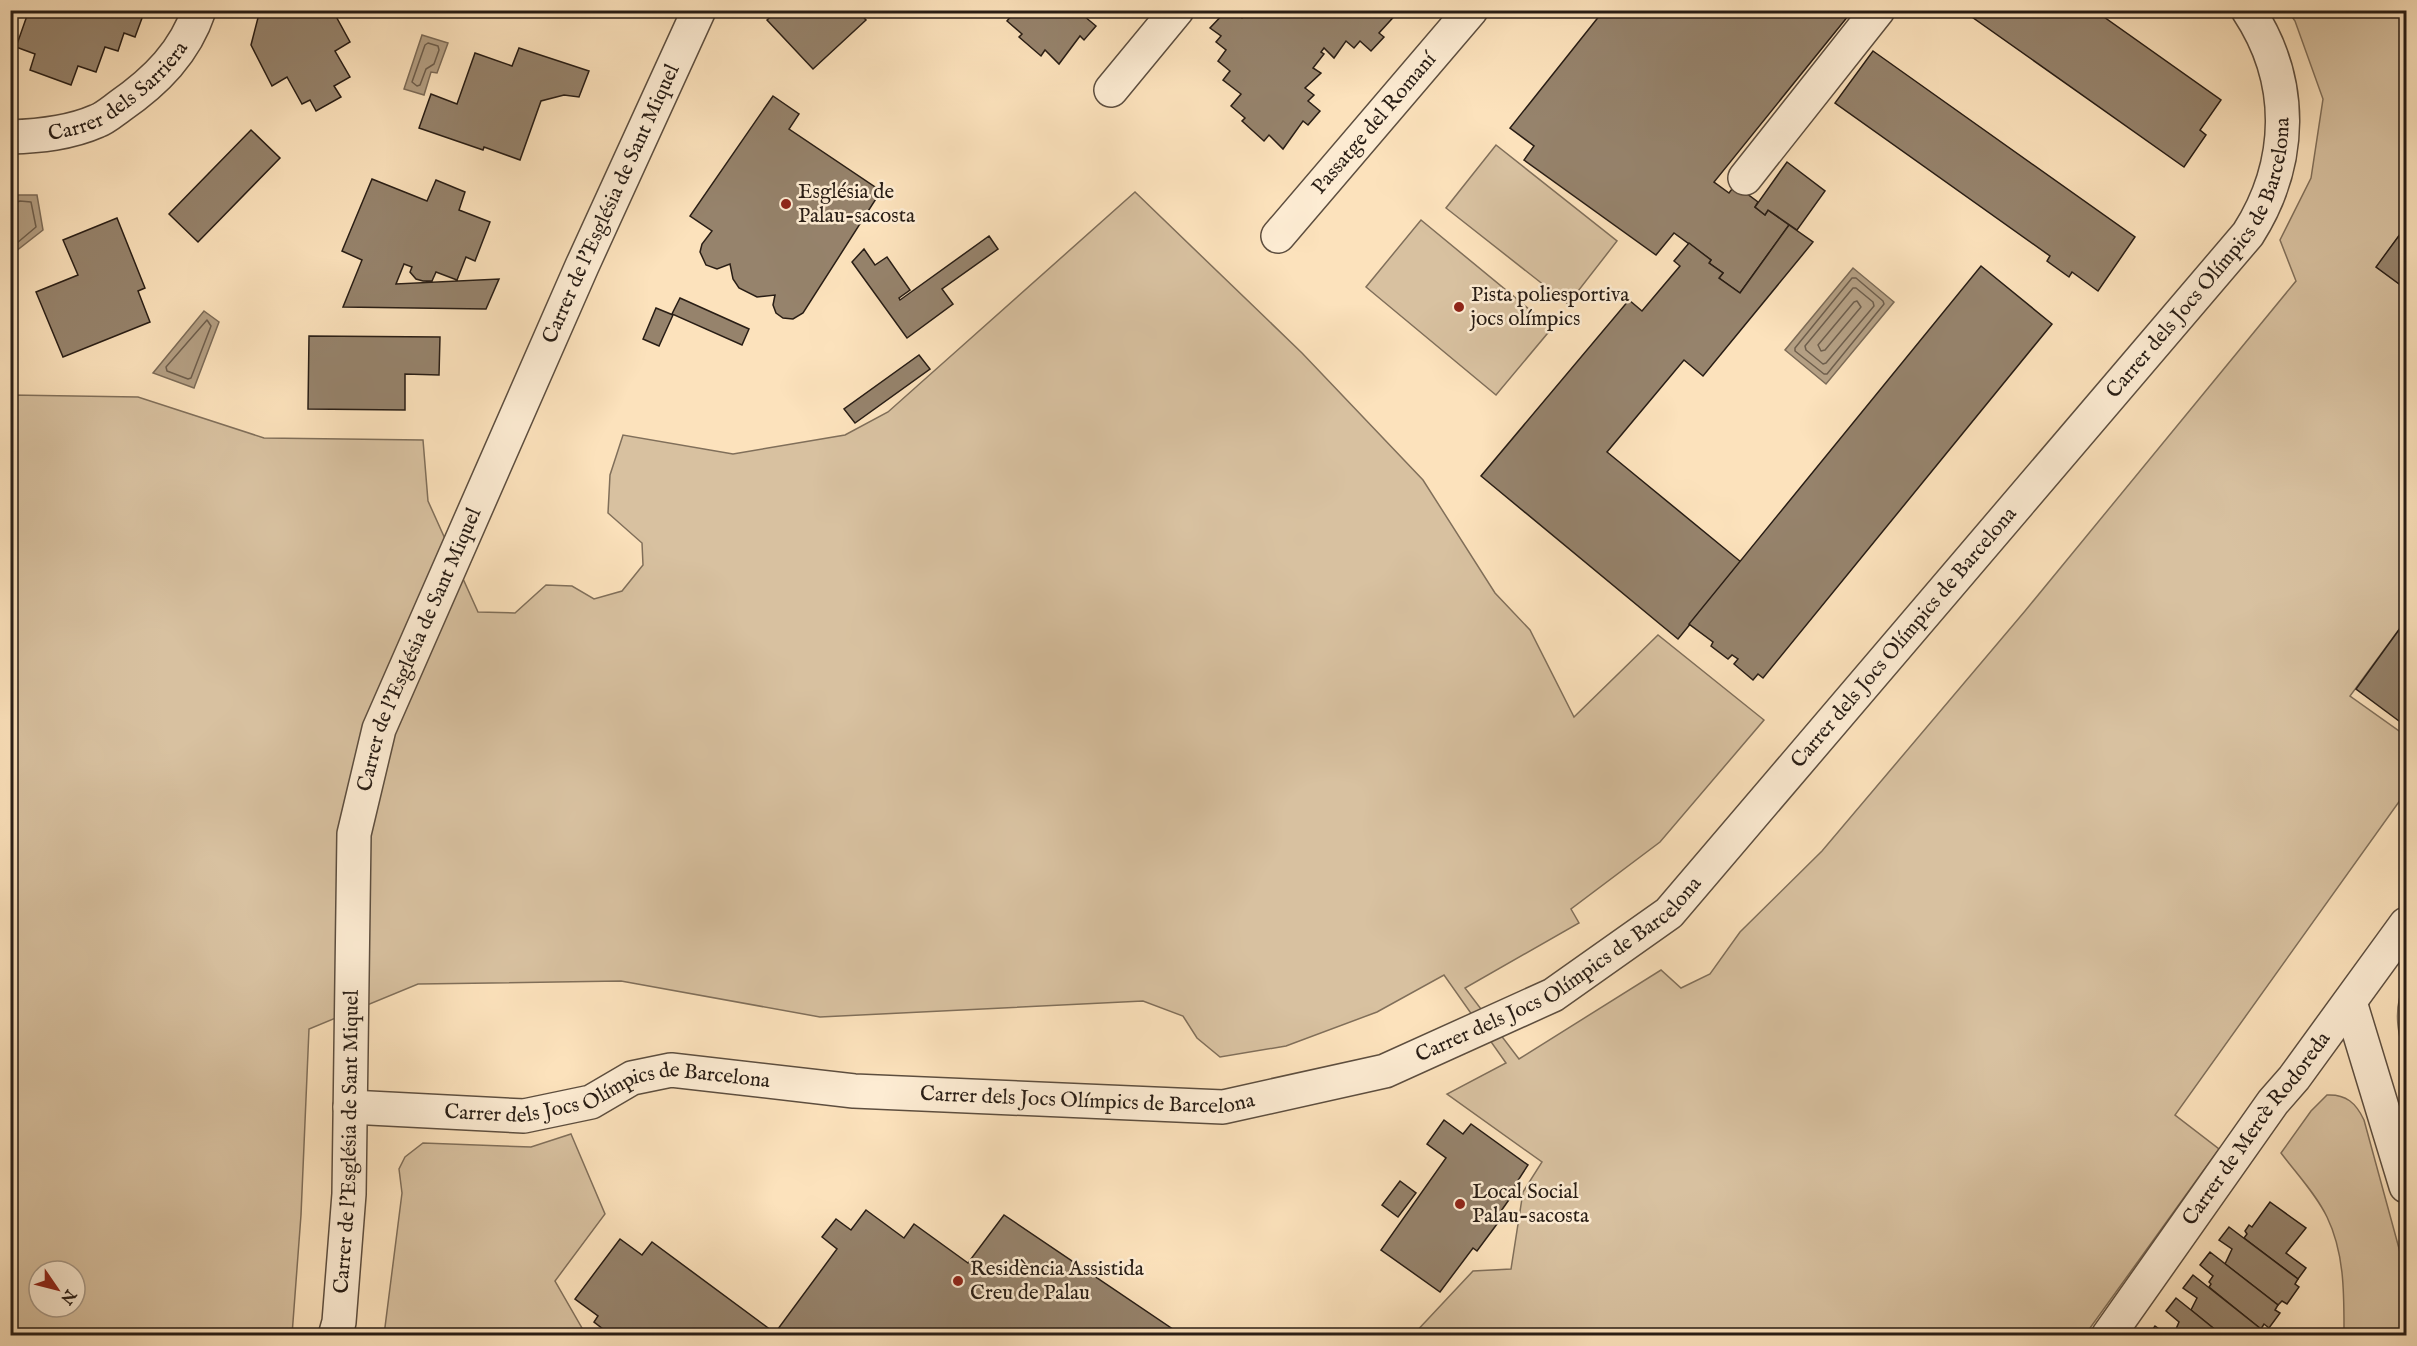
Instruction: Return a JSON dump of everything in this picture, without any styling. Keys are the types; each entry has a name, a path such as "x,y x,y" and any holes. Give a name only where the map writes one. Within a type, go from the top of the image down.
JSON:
{"street":[{"name":"Carrer dels Sarriera","path":"10,136 47,136 98,121 166,69 192,32 199,10"},
{"name":"Carrer de l'Església de Sant Miquel","path":"335,1335 339,1322 349,1194 354,834 379,729 578,277 699,10"},
{"path":"1111,90 1177,10"},
{"name":"Passatge del Romaní","path":"1278,236 1471,10"},
{"path":"1745,178 1878,10"},
{"name":"Carrer dels Jocs Olímpics de Barcelona","path":"350,1107 524,1116 591,1102 632,1078 671,1070 854,1091 1222,1107 1385,1071 1553,995 1669,914 2248,234 2272,188 2280,154 2283,120 2276,69 2264,36 2248,10"},
{"name":"Carrer de Mercè Rodoreda","path":"2108,1335 2273,1102 2294,1078 2406,924"},
{"path":"2350,1002 2406,1186"}],"shaded area":[{"path":"2288,11 2406,11 2406,226 2377,267 2406,289 2406,620 2350,696 2406,736 2406,792 2175,1115 2219,1149 2085,1335 1413,1335 1473,1271 1511,1269 1523,1192 1542,1162 1447,1094 1506,1063 1444,975 1377,1012 1286,1046 1220,1057 1197,1038 1183,1016 1143,1001 820,1017 621,981 418,984 309,1029 301,1215 292,1335 11,1336 11,395 138,397 264,438 423,440 428,501 478,612 515,613 546,585 572,586 594,599 622,591 643,565 642,543 608,513 610,475 623,435 733,454 845,435 888,412 1135,192 1302,353 1423,480 1495,593 1530,630 1574,717 1658,635 1764,720 1660,842 1571,909 1579,923 1465,988 1519,1059 1661,970 1681,988 1710,974 1740,932 1822,851 2025,611 2296,281 2280,240 2311,178 2323,99 2295,21"},
{"path":"1496,145 1617,241 1568,304 1446,208"},
{"name":"Pista poliesportiva jocs olímpics","path":"1421,220 1552,328 1496,395 1366,287"},
{"path":"2406,982 2406,1064 2399,1033 2398,1012 2401,992"},
{"path":"2327,1095 2340,1096 2350,1101 2364,1120 2406,1274 2406,1335 2344,1335 2342,1275 2333,1231 2317,1200 2281,1153 2311,1111"},
{"path":"571,1134 605,1214 555,1281 586,1335 384,1335 402,1193 399,1169 405,1157 423,1143 531,1147"}],"water":[{"path":"422,35 448,43 437,73 431,72 424,95 404,89"},
{"path":"14,195 37,195 43,230 16,251 10,247"},
{"path":"1853,268 1894,302 1826,384 1785,350"},
{"path":"204,311 219,322 194,388 153,373"}],"building":[{"path":"29,10 145,10 135,37 124,33 118,51 105,47 96,72 78,66 71,85 30,70 35,54 16,47"},
{"path":"260,10 333,11 350,42 335,51 350,77 334,86 341,97 316,111 310,100 302,104 287,77 272,86 251,45"},
{"path":"778,10 857,10 866,20 813,69 767,20"},
{"path":"1016,10 1089,10 1084,16 1096,26 1084,40 1080,36 1059,64 1045,50 1041,56 1019,37 1022,34 1007,21"},
{"path":"1227,10 1233,10 1242,18 1248,10 1253,15 1257,10 1400,10 1379,33 1384,37 1371,51 1360,41 1354,48 1346,41 1334,58 1324,48 1321,52 1324,54 1313,68 1321,73 1305,88 1314,95 1308,101 1320,111 1308,125 1303,121 1283,149 1269,135 1264,141 1242,121 1245,118 1231,106 1241,94 1223,80 1230,71 1218,61 1226,50 1216,42 1221,36 1210,28"},
{"path":"1604,10 1853,10 1714,182 1729,193 1735,185 1758,202 1755,207 1765,215 1768,210 1789,225 1740,293 1719,278 1723,273 1709,263 1711,260 1674,233 1656,255 1524,160 1534,146 1510,128"},
{"path":"1962,10 2094,10 2221,100 2200,130 2206,135 2184,167"},
{"path":"519,48 589,71 579,97 564,95 541,101 520,160 419,128 431,94 457,104 475,53 512,66"},
{"path":"1873,51 2135,237 2098,291 2072,272 2069,277 2047,261 2050,256 1835,103"},
{"name":"Església de Palau-sacosta","path":"773,96 799,114 789,129 881,191 803,313 793,319 783,318 776,313 773,305 775,295 757,297 739,288 733,279 730,264 717,269 706,265 700,252 702,244 712,231 690,216"},
{"path":"251,130 280,158 198,242 169,214"},
{"path":"1787,162 1825,191 1797,230 1768,210 1765,215 1755,207"},
{"path":"372,179 427,201 436,180 465,192 459,210 490,222 475,261 466,257 457,280 436,272 432,281 416,279 410,272 412,267 404,264 396,284 499,279 486,309 343,307 362,260 342,251"},
{"path":"117,218 145,288 138,291 150,322 63,357 36,292 78,275 63,240"},
{"path":"1789,225 1813,242 1703,376 1684,360 1607,452 1741,562 1678,639 1481,476 1629,300 1642,311 1680,266 1674,261 1689,243 1711,260 1709,263 1723,273 1719,278 1740,293"},
{"path":"2406,226 2406,289 2376,267"},
{"path":"989,236 998,249 942,289 953,304 907,338 852,262 864,249 875,265 887,257 910,290 899,298 900,300"},
{"path":"1981,266 2052,324 1763,678 1758,674 1753,680 1734,664 1738,659 1732,655 1728,659 1711,646 1713,642 1689,624"},
{"path":"680,298 749,329 742,345 672,314"},
{"path":"656,308 673,315 659,346 643,339"},
{"path":"309,336 440,337 439,375 405,374 405,410 308,409"},
{"path":"919,355 930,369 855,423 844,409"},
{"path":"2406,620 2406,711 2399,721 2356,689"},
{"name":"Local Social Palau-sacosta","path":"1444,1120 1463,1134 1471,1124 1528,1165 1515,1185 1518,1187 1494,1221 1497,1224 1477,1251 1473,1248 1440,1292 1381,1250 1446,1158 1427,1144"},
{"path":"1400,1181 1416,1193 1398,1217 1382,1205"},
{"path":"2270,1202 2306,1228 2286,1253 2306,1268 2298,1279 2244,1238 2249,1225 2252,1227"},
{"name":"Residència Assistida Creu de Palau","path":"866,1210 904,1238 914,1224 968,1263 1004,1215 1183,1336 612,1336 594,1322 598,1316 575,1299 620,1239 642,1255 652,1242 775,1333 837,1249 822,1237 836,1219 851,1230"},
{"path":"2229,1227 2298,1279 2295,1284 2299,1287 2287,1304 2282,1301 2278,1305 2225,1264 2232,1249 2219,1240"},
{"path":"2210,1252 2278,1305 2275,1310 2280,1313 2269,1328 2264,1324 2261,1329 2209,1287 2213,1276 2200,1265"},
{"path":"2193,1275 2261,1329 2257,1333 2260,1336 2223,1336 2191,1310 2197,1298 2183,1288"},
{"path":"2176,1298 2223,1336 2173,1336 2179,1322 2166,1311"},
{"path":"2155,1326 2169,1336 2148,1336"}],"place":[{"name":"Església de Palau-sacosta","path":"786,204"},
{"name":"Pista poliesportiva jocs olímpics","path":"1459,307"},
{"name":"Local Social Palau-sacosta","path":"1460,1204"},
{"name":"Residència Assistida Creu de Palau","path":"958,1281"}]}
